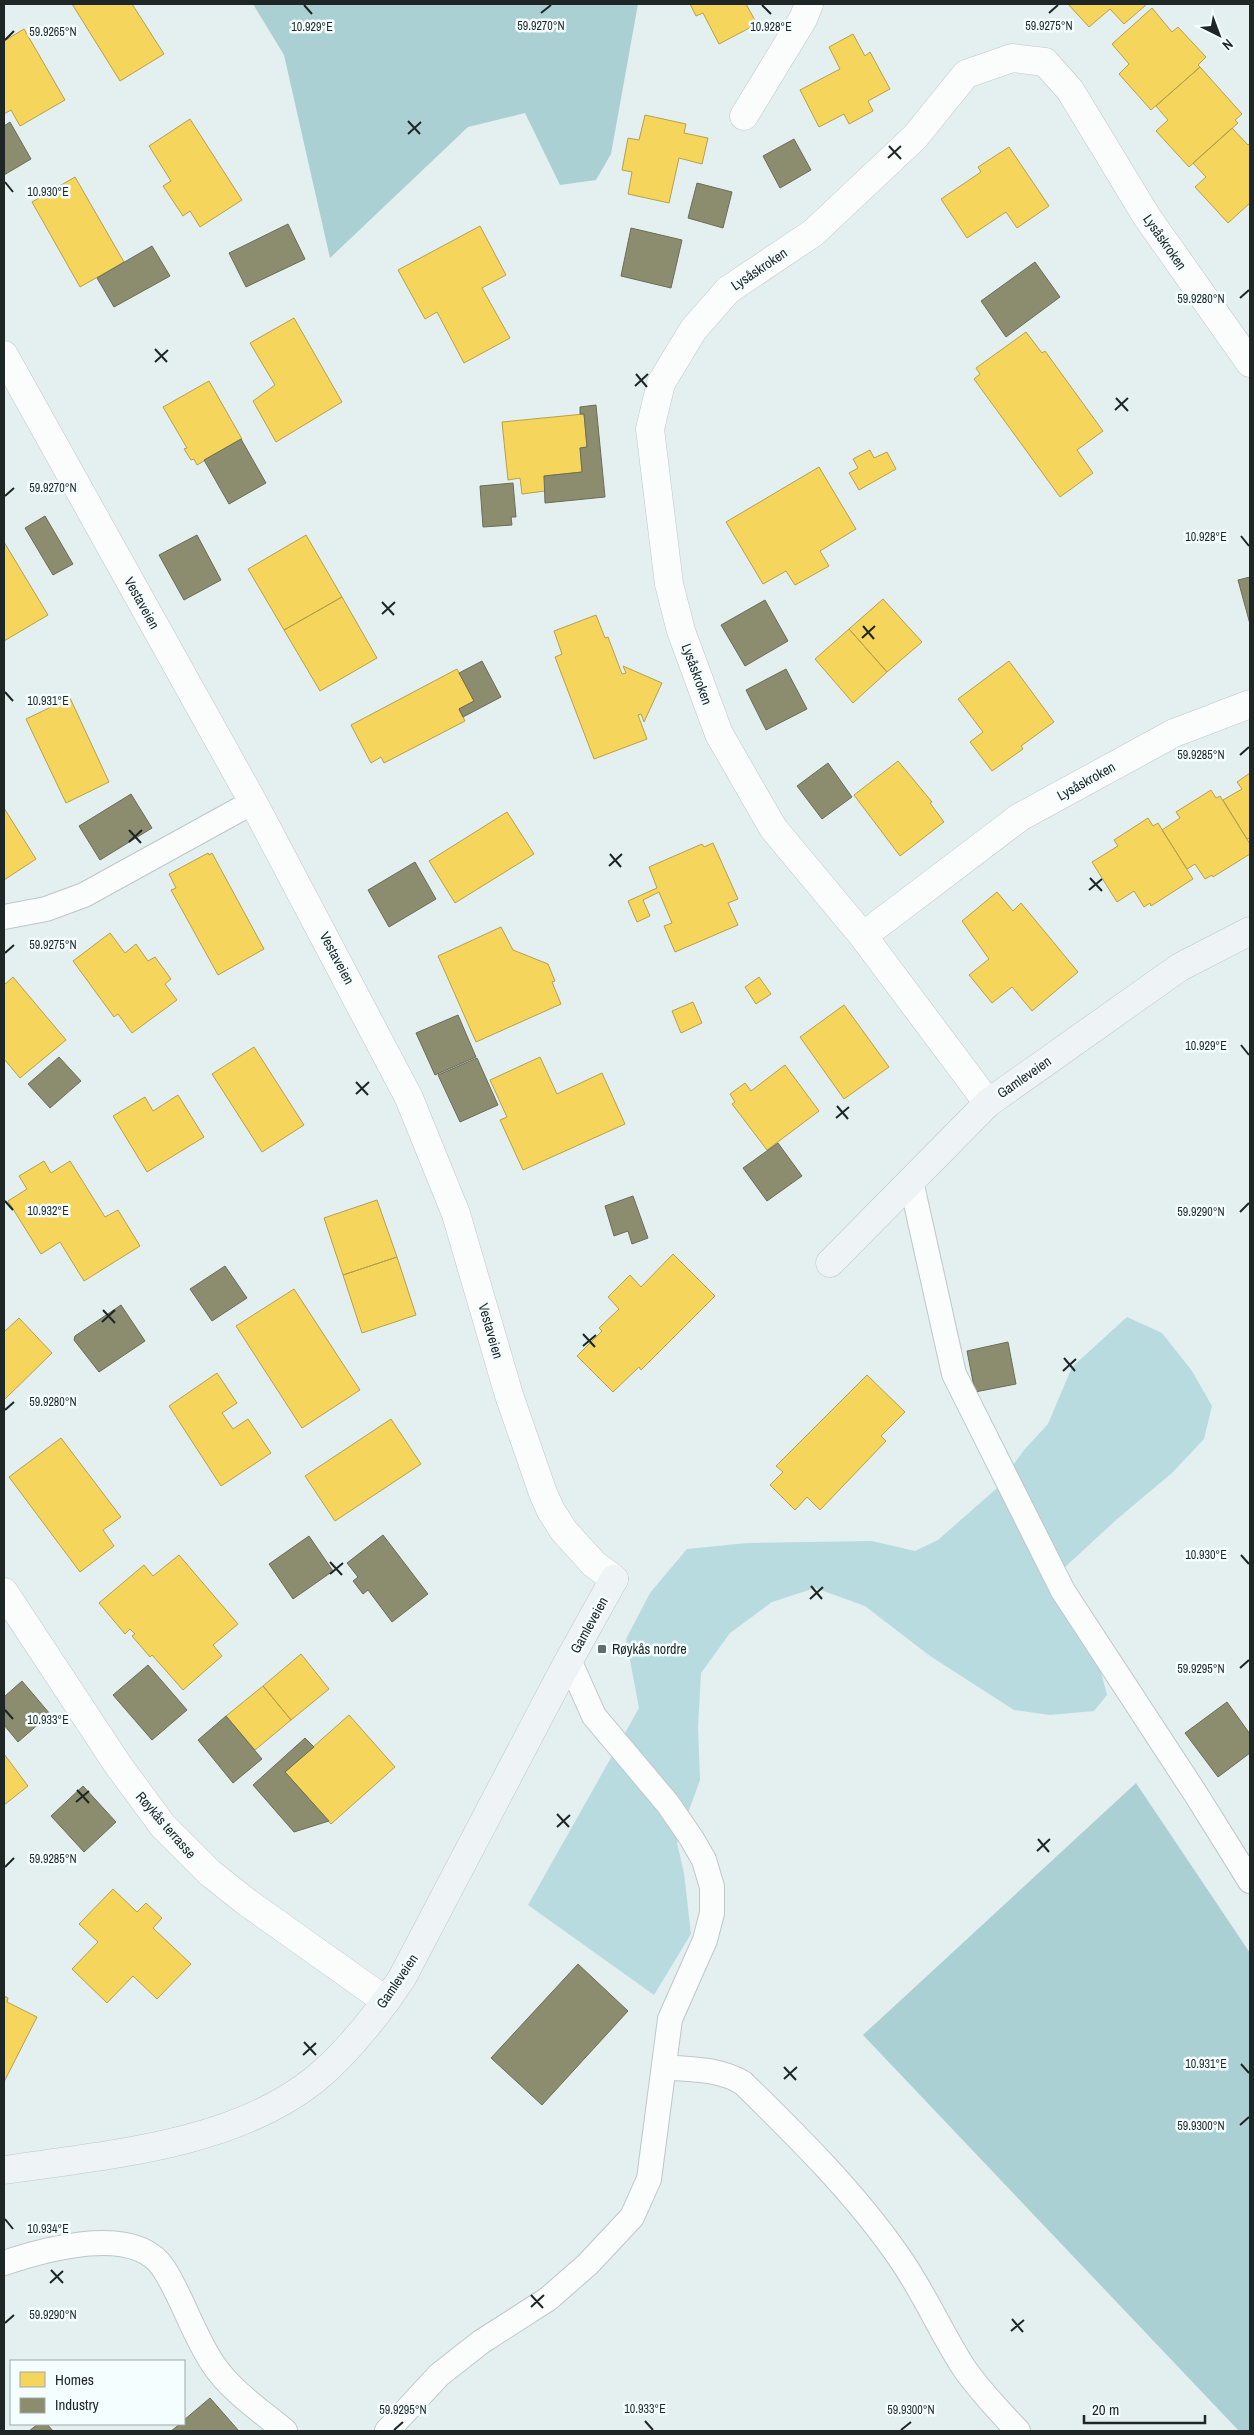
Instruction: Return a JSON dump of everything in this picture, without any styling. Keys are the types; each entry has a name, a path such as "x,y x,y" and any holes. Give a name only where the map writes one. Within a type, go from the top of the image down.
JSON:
{"street":[{"path":"744,116 804,19 808,4"},
{"name":"Lysåskroken","path":"988,1103 863,936 773,828 719,734 681,631 669,584 650,429 661,383 693,330 728,290 813,233 915,137 966,74 1012,58 1045,62 1070,90 1147,217 1250,363"},
{"name":"Vestaveien","path":"4,355 253,802 340,964 422,1129 456,1214 509,1395 551,1511 578,1548 614,1580"},
{"name":"Lysåskroken","path":"863,936 1020,817 1174,733 1250,704"},
{"name":"Gamleveien","path":"830,1263 988,1103 1180,967 1250,931"},
{"name":"Gamleveien","path":"4,2170 162,2144 235,2123 288,2097 313,2081 346,2049 386,2001 420,1947 569,1660 614,1580"},
{"name":"Røykås terrasse","path":"4,1592 118,1765 163,1826 210,1873 248,1903 386,2001"}],"lane":[{"path":"4,917 46,909 84,895 253,802"},
{"path":"910,1181 954,1374 1063,1591 1198,1796 1250,1881"},
{"path":"387,2431 439,2375 481,2342 548,2299 588,2264 632,2217 649,2179 670,2019 705,1940 712,1913 712,1887 704,1860 692,1839 662,1797 594,1716 585,1692 569,1660"},
{"path":"664,2067 714,2071 734,2078 743,2083 795,2134 858,2202 898,2254 964,2368 1018,2431"},
{"path":"4,2263 59,2248 112,2243 131,2245 147,2252 164,2270 198,2339 214,2366 229,2383 286,2431"}],"shaded area":[{"path":"253,4 638,4 611,154 596,180 560,185 525,113 468,127 330,258 284,55"},
{"path":"1127,1317 1162,1333 1192,1371 1212,1406 1204,1439 1172,1473 1116,1520 1050,1581 1098,1660 1107,1695 1094,1711 1050,1715 1014,1710 930,1656 865,1606 815,1588 772,1602 730,1633 701,1673 698,1727 700,1780 677,1843 684,1873 691,1934 654,1995 528,1905 639,1708 626,1639 650,1593 687,1549 747,1543 872,1541 915,1551 938,1540 996,1489 1024,1450 1048,1424 1072,1367"},
{"path":"1136,1783 1250,1953 1250,2431 1239,2431 863,2035"}],"building: Homes":[{"path":"72,4 132,4 164,54 120,81"},
{"path":"690,4 746,4 757,24 719,44 703,13 696,16"},
{"path":"1068,4 1147,4 1124,24 1110,9 1089,27"},
{"path":"1152,8 1172,32 1178,27 1206,57 1198,65 1200,67 1151,110 1119,74 1129,64 1112,44"},
{"path":"24,29 65,100 20,126 11,110 4,114 4,41"},
{"path":"853,34 865,56 870,52 890,89 868,101 873,111 849,124 844,114 819,127 800,90 840,69 829,47"},
{"path":"1200,67 1242,114 1235,120 1238,123 1189,167 1156,131 1168,120 1156,106"},
{"path":"645,115 686,124 684,133 708,138 702,164 679,158 669,203 628,194 632,172 622,170 628,138 639,140"},
{"path":"190,119 242,200 200,227 190,211 183,216 163,186 171,181 149,146"},
{"path":"1232,128 1248,145 1250,143 1250,203 1228,223 1195,187 1206,177 1193,163"},
{"path":"1009,147 1049,206 1017,228 1006,212 967,238 941,199 981,172 978,167"},
{"path":"75,177 124,262 80,287 32,202"},
{"path":"480,226 506,275 482,288 510,338 464,363 437,312 425,319 398,270"},
{"path":"294,318 342,402 276,442 253,401 275,385 250,343"},
{"path":"1026,332 1042,353 1045,351 1103,431 1077,450 1093,473 1060,497 974,379 980,374 976,368"},
{"path":"209,381 242,439 197,465 194,459 191,460 184,449 187,448 163,407"},
{"path":"584,414 587,447 580,448 582,472 544,476 545,491 522,494 520,478 508,480 502,422"},
{"path":"870,450 874,458 887,452 896,469 859,490 849,473 858,468 853,459"},
{"path":"819,467 856,529 820,551 829,566 795,585 786,571 763,584 726,522"},
{"path":"306,535 342,597 284,630 248,569"},
{"path":"4,542 48,615 4,641"},
{"path":"342,597 377,658 320,691 284,630"},
{"path":"883,599 922,642 887,672 849,629"},
{"path":"596,615 605,638 608,637 622,674 626,673 623,666 662,683 644,722 641,714 638,715 647,739 594,759 555,657 562,654 554,631"},
{"path":"849,629 887,672 853,703 815,659"},
{"path":"1009,661 1054,722 1021,746 1023,749 992,771 970,742 983,732 958,699"},
{"path":"457,669 474,701 459,709 465,721 384,763 381,757 371,763 351,725"},
{"path":"70,698 109,782 66,803 26,719"},
{"path":"898,761 932,802 930,803 944,822 900,856 854,795"},
{"path":"1250,773 1250,838 1247,839 1223,800 1242,789 1237,782"},
{"path":"1211,790 1216,798 1220,796 1250,844 1250,854 1213,877 1212,875 1205,879 1195,864 1187,869 1162,830 1180,818 1176,812"},
{"path":"4,808 36,859 4,880"},
{"path":"507,812 534,854 455,903 429,861"},
{"path":"1148,818 1153,826 1158,823 1193,879 1151,906 1150,903 1144,907 1134,891 1117,902 1092,862 1118,846 1114,840"},
{"path":"713,843 738,899 728,903 738,925 675,952 664,926 672,923 659,892 643,900 650,916 637,922 628,901 657,888 649,867 702,844 704,847"},
{"path":"208,853 209,855 212,853 264,949 218,975 171,890 176,888 169,874"},
{"path":"997,892 1013,911 1021,903 1078,972 1032,1011 1012,987 992,1003 969,975 989,959 962,921"},
{"path":"501,927 513,950 548,964 555,981 552,982 561,1004 476,1042 438,956"},
{"path":"110,933 125,953 136,944 148,961 155,957 171,979 165,984 177,1000 132,1033 118,1014 114,1017 73,961"},
{"path":"13,977 66,1040 20,1078 4,1059 4,985"},
{"path":"759,977 771,994 756,1004 745,987"},
{"path":"693,1002 702,1023 681,1033 672,1011"},
{"path":"844,1005 889,1067 844,1099 800,1037"},
{"path":"254,1047 304,1125 262,1152 212,1074"},
{"path":"540,1057 557,1094 602,1073 625,1124 523,1170 500,1120 507,1117 490,1080"},
{"path":"785,1065 819,1111 767,1150 732,1104 735,1102 730,1094 745,1083 751,1091"},
{"path":"178,1095 204,1137 147,1172 113,1116 145,1097 153,1111"},
{"path":"44,1161 51,1173 70,1161 105,1217 118,1210 140,1246 84,1281 60,1242 41,1254 8,1201 27,1189 19,1176"},
{"path":"377,1200 397,1257 343,1275 324,1218"},
{"path":"673,1254 715,1296 641,1370 639,1367 613,1392 577,1356 602,1331 599,1328 619,1309 608,1297 630,1275 641,1287"},
{"path":"397,1257 416,1315 362,1333 343,1275"},
{"path":"294,1289 360,1390 302,1428 236,1326"},
{"path":"19,1318 52,1353 4,1400 4,1332"},
{"path":"217,1373 237,1403 222,1413 233,1429 248,1419 271,1453 221,1486 169,1406"},
{"path":"867,1375 905,1412 881,1436 886,1441 820,1510 807,1497 795,1510 770,1485 783,1472 776,1466"},
{"path":"391,1419 421,1464 335,1521 305,1476"},
{"path":"61,1438 121,1517 103,1530 114,1546 80,1572 9,1477"},
{"path":"179,1555 238,1624 213,1645 222,1656 183,1690 132,1636 135,1634 130,1629 125,1634 99,1603 144,1565 153,1576"},
{"path":"301,1654 329,1689 291,1720 263,1686"},
{"path":"263,1686 291,1720 255,1750 226,1716"},
{"path":"349,1715 395,1767 331,1824 285,1772"},
{"path":"4,1754 28,1786 4,1805"},
{"path":"113,1889 137,1912 146,1903 162,1918 153,1928 191,1964 157,1999 133,1976 107,2003 72,1969 98,1942 79,1924"},
{"path":"4,1996 8,1998 7,2002 37,2017 4,2082"}],"building: Industry":[{"path":"10,122 31,159 4,175 4,126"},
{"path":"794,139 811,170 780,188 763,156"},
{"path":"697,183 732,192 723,228 688,218"},
{"path":"288,224 305,259 246,287 229,253"},
{"path":"631,228 682,240 671,288 621,276"},
{"path":"152,246 170,276 114,307 97,278"},
{"path":"1035,262 1060,297 1006,337 981,301"},
{"path":"596,405 605,497 545,503 544,476 582,472 580,448 587,447 584,414 580,414 580,407"},
{"path":"241,439 266,483 229,504 204,460"},
{"path":"513,483 516,517 511,517 512,525 483,527 480,486"},
{"path":"45,516 73,564 53,575 25,528"},
{"path":"197,535 221,580 184,600 159,555"},
{"path":"1250,577 1250,624 1238,580"},
{"path":"765,600 788,641 745,666 721,625"},
{"path":"482,661 501,697 463,717 459,709 474,701 459,673"},
{"path":"786,669 807,709 766,730 746,690"},
{"path":"828,763 852,797 822,819 797,786"},
{"path":"131,794 152,828 100,860 79,826"},
{"path":"415,862 436,899 389,927 368,890"},
{"path":"458,1015 476,1057 435,1075 416,1033"},
{"path":"59,1057 81,1081 50,1108 28,1084"},
{"path":"477,1058 498,1105 460,1122 438,1075"},
{"path":"778,1143 802,1176 767,1201 743,1168"},
{"path":"633,1196 648,1238 632,1244 628,1231 614,1236 605,1206"},
{"path":"225,1266 247,1298 212,1321 190,1289"},
{"path":"121,1305 145,1341 99,1372 74,1340 75,1336"},
{"path":"1008,1342 1016,1384 975,1392 967,1351"},
{"path":"383,1535 428,1594 392,1622 368,1590 363,1594 353,1581 358,1577 347,1563"},
{"path":"309,1536 333,1571 293,1599 269,1564"},
{"path":"148,1665 187,1710 152,1740 113,1695"},
{"path":"22,1681 50,1714 18,1742 4,1725 4,1697"},
{"path":"1227,1702 1250,1734 1250,1753 1218,1777 1185,1733"},
{"path":"226,1716 262,1759 233,1783 198,1740"},
{"path":"305,1738 314,1747 285,1772 329,1821 294,1832 253,1785"},
{"path":"83,1786 116,1822 84,1852 51,1816"},
{"path":"578,1964 628,2011 542,2105 491,2058"},
{"path":"210,2398 239,2431 171,2431 179,2425 185,2425 185,2419"},
{"path":"37,2425 48,2425 53,2431 29,2431"}],"place":[{"name":"Røykås nordre","path":"602,1649"}]}
